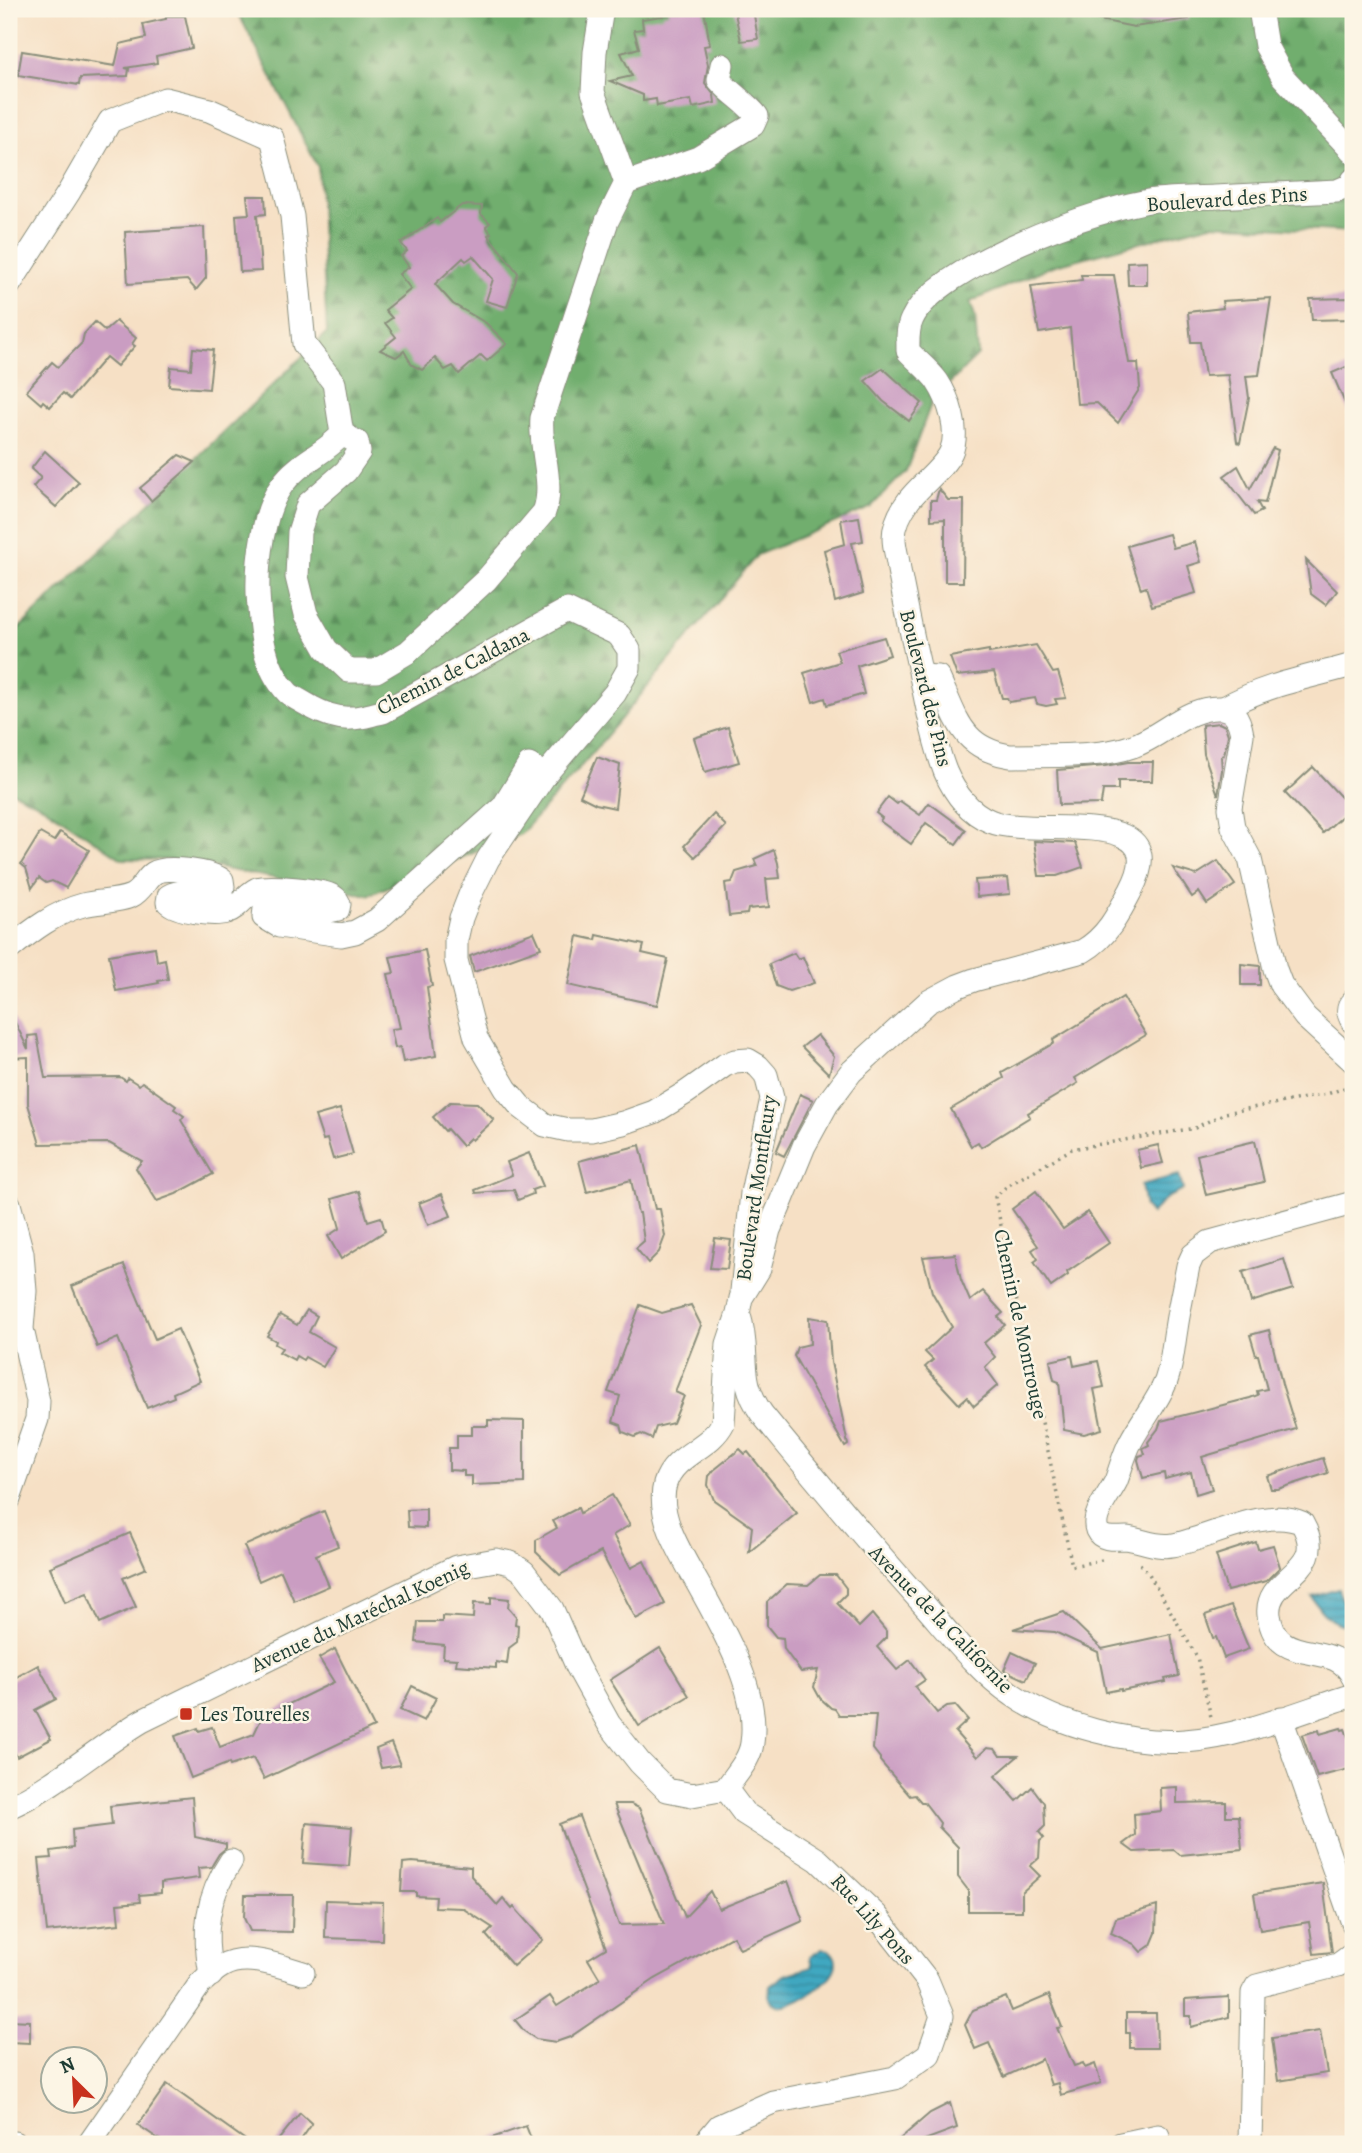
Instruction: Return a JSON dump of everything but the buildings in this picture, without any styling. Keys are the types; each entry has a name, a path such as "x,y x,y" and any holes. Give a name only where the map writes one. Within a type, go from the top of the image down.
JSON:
{"street":[{"path":"602,9 595,52 593,92 626,183"},
{"path":"1260,9 1266,46 1283,77 1353,152"},
{"path":"9,285 110,121 165,99 209,110 272,138 292,216 304,344 334,383 342,434 357,442 359,452 346,471 308,504 299,532 297,577 306,614 326,649 349,671 376,671 408,652 486,580 544,512 549,500 540,433 542,418 607,221 626,183 698,158 753,125 757,116 719,80 722,65"},
{"name":"Boulevard des Pins","path":"740,1306 759,1269 769,1230 804,1146 827,1104 851,1072 928,1002 943,993 974,980 1083,951 1093,945 1104,936 1119,913 1141,870 1140,849 1133,840 1113,831 1012,826 990,821 964,804 944,769 905,606 894,537 899,513 951,453 954,433 947,401 937,381 908,351 907,336 912,318 957,275 1011,247 1092,215 1155,200 1337,191 1351,185 1353,180"},
{"name":"Chemin de Caldana","path":"342,434 330,448 304,462 281,485 264,527 257,572 259,614 264,649 274,674 289,694 321,713 349,719 383,712 567,610 619,635 629,650 629,668 615,693 545,775"},
{"path":"921,676 938,677 970,740 995,754 1010,757 1114,751 1149,739 1190,715 1224,708 1246,695 1294,679 1353,665"},
{"path":"1224,708 1234,714 1242,735 1230,808 1231,818 1250,859 1275,969 1286,992 1305,1017 1353,1061"},
{"path":"9,948 61,913 133,895 143,887 150,875 163,869 215,875 222,880 220,893 214,896 183,891 169,896 168,902 180,909 216,914 226,912 256,890 266,887 319,893 336,898 338,909 320,913 269,906 265,908 264,917 279,926 341,935 355,932 377,920 503,807 529,765 545,775"},
{"name":"Boulevard Montfleury","path":"545,775 488,859 461,918 456,940 456,960 476,1038 501,1081 520,1106 545,1125 568,1130 592,1130 624,1123 654,1112 735,1060 748,1060 758,1066 766,1075 772,1098 751,1193 740,1306"},
{"path":"1353,1001 1348,1007 1353,1022"},
{"path":"1353,1203 1210,1242 1192,1255 1166,1381 1158,1399 1131,1441 1117,1479 1098,1513 1096,1522 1097,1530 1109,1538 1126,1538 1161,1546 1175,1545 1226,1528 1256,1522 1283,1518 1302,1523 1310,1536 1308,1557 1275,1593 1269,1614 1272,1628 1280,1640 1301,1652 1340,1660 1347,1666 1353,1678"},
{"path":"9,1204 22,1253 25,1291 22,1329 38,1401 37,1419 9,1499"},
{"path":"726,1789 746,1760 752,1745 753,1718 748,1690 711,1608 673,1538 664,1496 665,1484 672,1471 683,1459 718,1433 723,1423 728,1344 740,1306"},
{"name":"Avenue de la Californie","path":"740,1306 745,1335 745,1376 753,1401 762,1414 852,1524 993,1679 1011,1695 1032,1707 1099,1732 1134,1740 1162,1742 1214,1736 1353,1695"},
{"name":"Avenue du Maréchal Koenig","path":"9,1807 58,1779 115,1737 142,1721 456,1567 496,1560 511,1563 524,1572 552,1609 577,1666 609,1724 667,1790 692,1795 726,1789"},
{"path":"1280,1718 1353,1923"},
{"name":"Rue Lily Pons","path":"704,2144 719,2126 773,2102 895,2078 929,2054 942,2016 927,1980 876,1915 818,1860 744,1813 726,1789"},
{"path":"211,1975 206,1947 206,1924 212,1899 231,1861"},
{"path":"1250,2144 1253,1993 1257,1986 1338,1965 1353,1954"},
{"path":"89,2144 200,1984 223,1965 241,1960 272,1964 303,1973"},
{"path":"1121,2144 1158,2136"}],"path":[{"name":"Chemin de Montrouge","path":"1105,1559 1072,1566 995,1197 1007,1186 1072,1149 1195,1128 1225,1113 1327,1094 1353,1085"},
{"path":"1135,1558 1149,1574 1197,1657 1214,1736"}],"green space":[{"path":"236,9 1353,9 1353,232 1211,224 1052,266 970,302 975,316 978,355 932,401 906,471 870,508 757,555 589,757 521,834 368,895 174,860 122,859 43,806 9,790 9,638 327,333 318,167"}],"water":[{"path":"1179,1175 1183,1190 1166,1198 1151,1214 1145,1207 1141,1185"},
{"path":"1338,1589 1350,1620 1344,1625 1325,1615 1312,1597"},
{"path":"822,1949 829,1950 835,1958 831,1975 813,1992 802,1998 792,2003 775,2005 769,1999 770,1986 785,1975 812,1967 810,1957"}],"place":[{"name":"Les Tourelles","path":"186,1714"}]}
